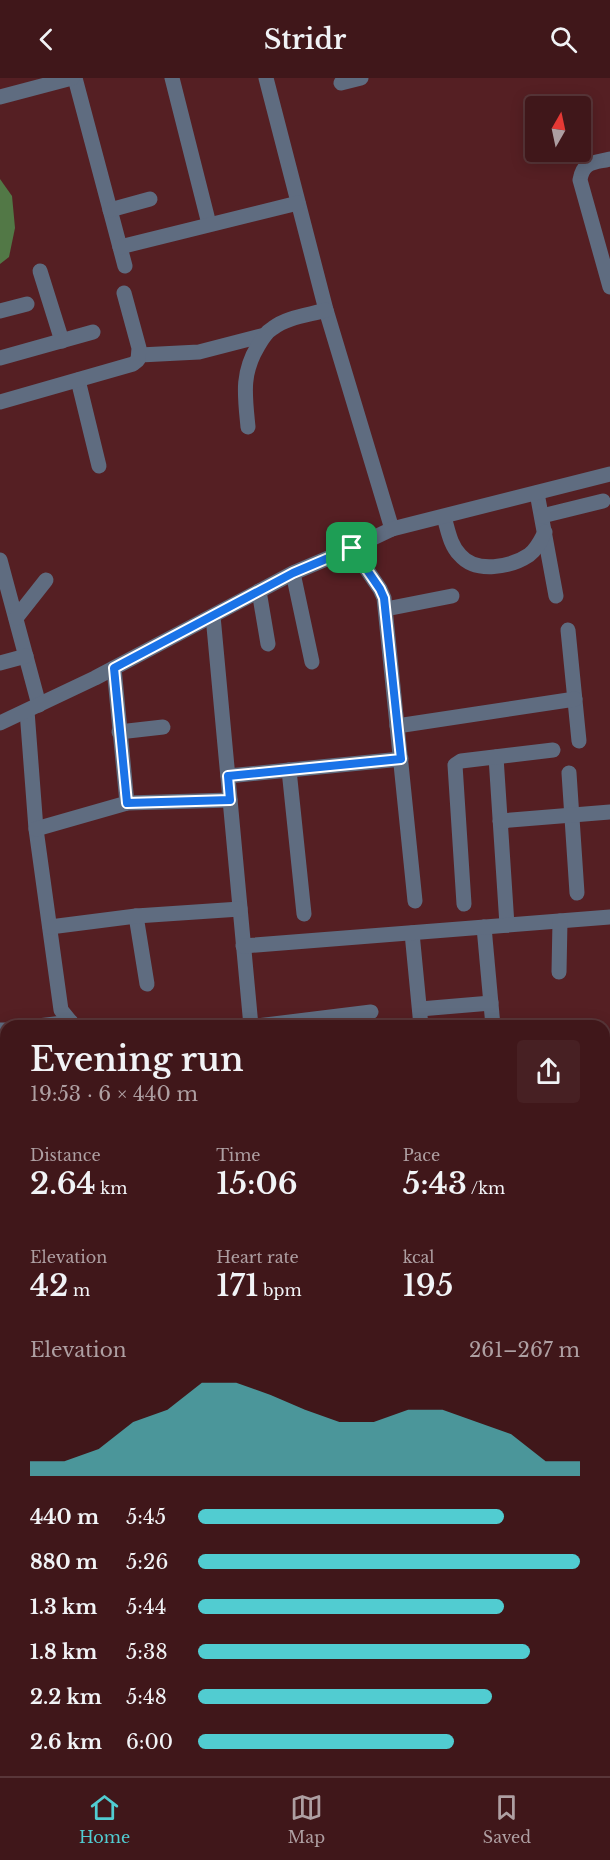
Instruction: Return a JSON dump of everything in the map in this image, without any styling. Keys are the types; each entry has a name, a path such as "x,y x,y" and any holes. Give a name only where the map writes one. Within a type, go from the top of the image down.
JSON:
{"street":[{"path":"0,97 70,78 125,266"},
{"path":"172,78 209,224"},
{"path":"266,78 326,310 392,529"},
{"path":"341,83 361,78"},
{"path":"610,159 588,164 581,170 580,180 610,287"},
{"path":"110,210 150,199"},
{"path":"120,247 298,203"},
{"path":"39,271 62,341"},
{"path":"0,402 133,364 138,360 140,355 124,293"},
{"path":"0,311 27,304"},
{"path":"248,427 244,385 246,373 253,354 265,335 283,322 326,310"},
{"path":"0,358 93,332"},
{"path":"140,355 200,352 265,335"},
{"path":"78,380 99,466"},
{"path":"0,723 114,668 293,573 392,529 610,474"},
{"path":"537,493 556,596"},
{"path":"544,524 603,501"},
{"path":"444,517 453,545 460,556 469,564 483,566 513,563 530,554 539,545 544,524"},
{"path":"352,548 380,589 386,609 415,901"},
{"path":"0,560 26,656 33,708 36,830 61,1010 70,1020"},
{"path":"293,573 312,662"},
{"path":"16,618 46,580"},
{"path":"259,591 268,644"},
{"path":"386,609 452,596"},
{"path":"213,615 250,1020"},
{"path":"568,630 579,741"},
{"path":"0,663 26,656"},
{"path":"114,668 127,803"},
{"path":"398,726 575,699"},
{"path":"119,732 163,727"},
{"path":"464,904 455,765 461,760 553,750"},
{"path":"496,757 507,925"},
{"path":"228,776 401,759"},
{"path":"289,770 304,914"},
{"path":"568,773 577,893"},
{"path":"36,830 127,803 230,800"},
{"path":"500,820 610,812"},
{"path":"50,927 136,916 240,909"},
{"path":"136,916 147,984"},
{"path":"243,946 610,917"},
{"path":"559,972 560,921"},
{"path":"484,927 492,1020"},
{"path":"412,933 421,1020"},
{"path":"420,1009 491,1003"},
{"path":"318,1020 372,1012"}],"shaded area":[{"path":"0,179 12,196 15,228 9,257 0,264"}],"route":[{"path":"352,548 384,598 401,759 228,776 230,800 127,803 114,668 293,573 352,548"}]}
